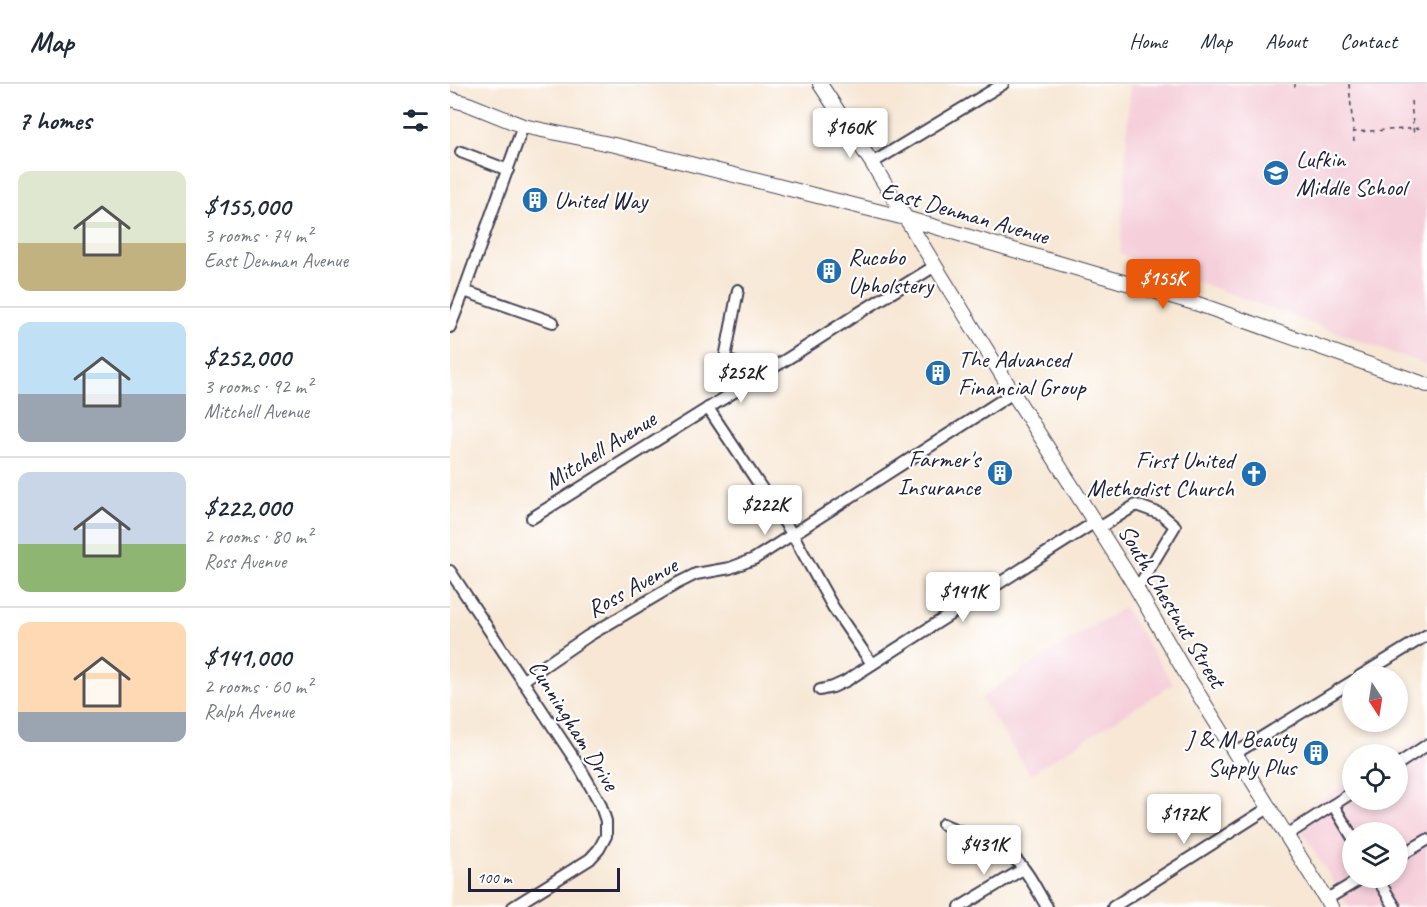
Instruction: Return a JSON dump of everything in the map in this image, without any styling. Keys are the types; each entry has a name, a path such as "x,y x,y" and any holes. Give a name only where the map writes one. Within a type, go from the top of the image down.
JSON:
{"main road":[{"name":"South Chestnut Street","path":"820,84 872,163 1137,589 1189,679 1329,903"},
{"name":"East Denman Avenue","path":"450,99 523,126 618,146 905,218 1198,304 1427,385"}],"street":[{"path":"872,163 1003,84"},
{"path":"450,327 523,126"},
{"path":"461,152 508,170"},
{"name":"Mitchell Avenue","path":"532,518 935,266"},
{"path":"738,290 724,358 766,372"},
{"path":"464,291 554,322"},
{"name":"Ross Avenue","path":"522,681 588,636 696,574 730,568 754,559 1013,393"},
{"path":"708,408 793,535 833,607 872,664"},
{"path":"820,690 846,681 1097,525 1136,505 1161,514 1175,526 1137,589"},
{"name":"Cunningham Drive","path":"450,571 579,766 600,802 606,821 606,836 590,859 513,907"},
{"path":"1376,666 1427,635"},
{"path":"1236,753 1342,688"},
{"path":"1408,757 1427,745"},
{"path":"1287,835 1342,799"},
{"path":"1333,805 1343,822"},
{"path":"1113,907 1270,807"},
{"path":"943,824 1000,848 1015,858 1047,907"},
{"path":"1408,851 1427,840"},
{"path":"960,907 1023,869"},
{"path":"1329,903 1349,888"},
{"path":"1383,888 1395,907"}],"path":[{"path":"1349,84 1354,141"},
{"path":"1411,101 1414,137"},
{"path":"1352,132 1422,128"}],"shaded area":[{"name":"Lufkin Middle School","path":"1130,84 1427,84 1427,365 1120,254"},
{"path":"1124,607 1173,684 1030,774 981,698"},
{"path":"1427,735 1427,907 1349,907 1293,817 1342,788 1342,810 1408,810 1408,746"}],"place":[{"name":"Lufkin Middle School","path":"1276,173"},
{"name":"United Way","path":"535,200"},
{"name":"Rucobo Upholstery","path":"829,271"},
{"name":"The Advanced Financial Group","path":"938,373"},
{"name":"Farmer's Insurance","path":"1000,473"},
{"name":"First United Methodist Church","path":"1254,474"},
{"name":"J & M Beauty Supply Plus","path":"1316,753"}]}
